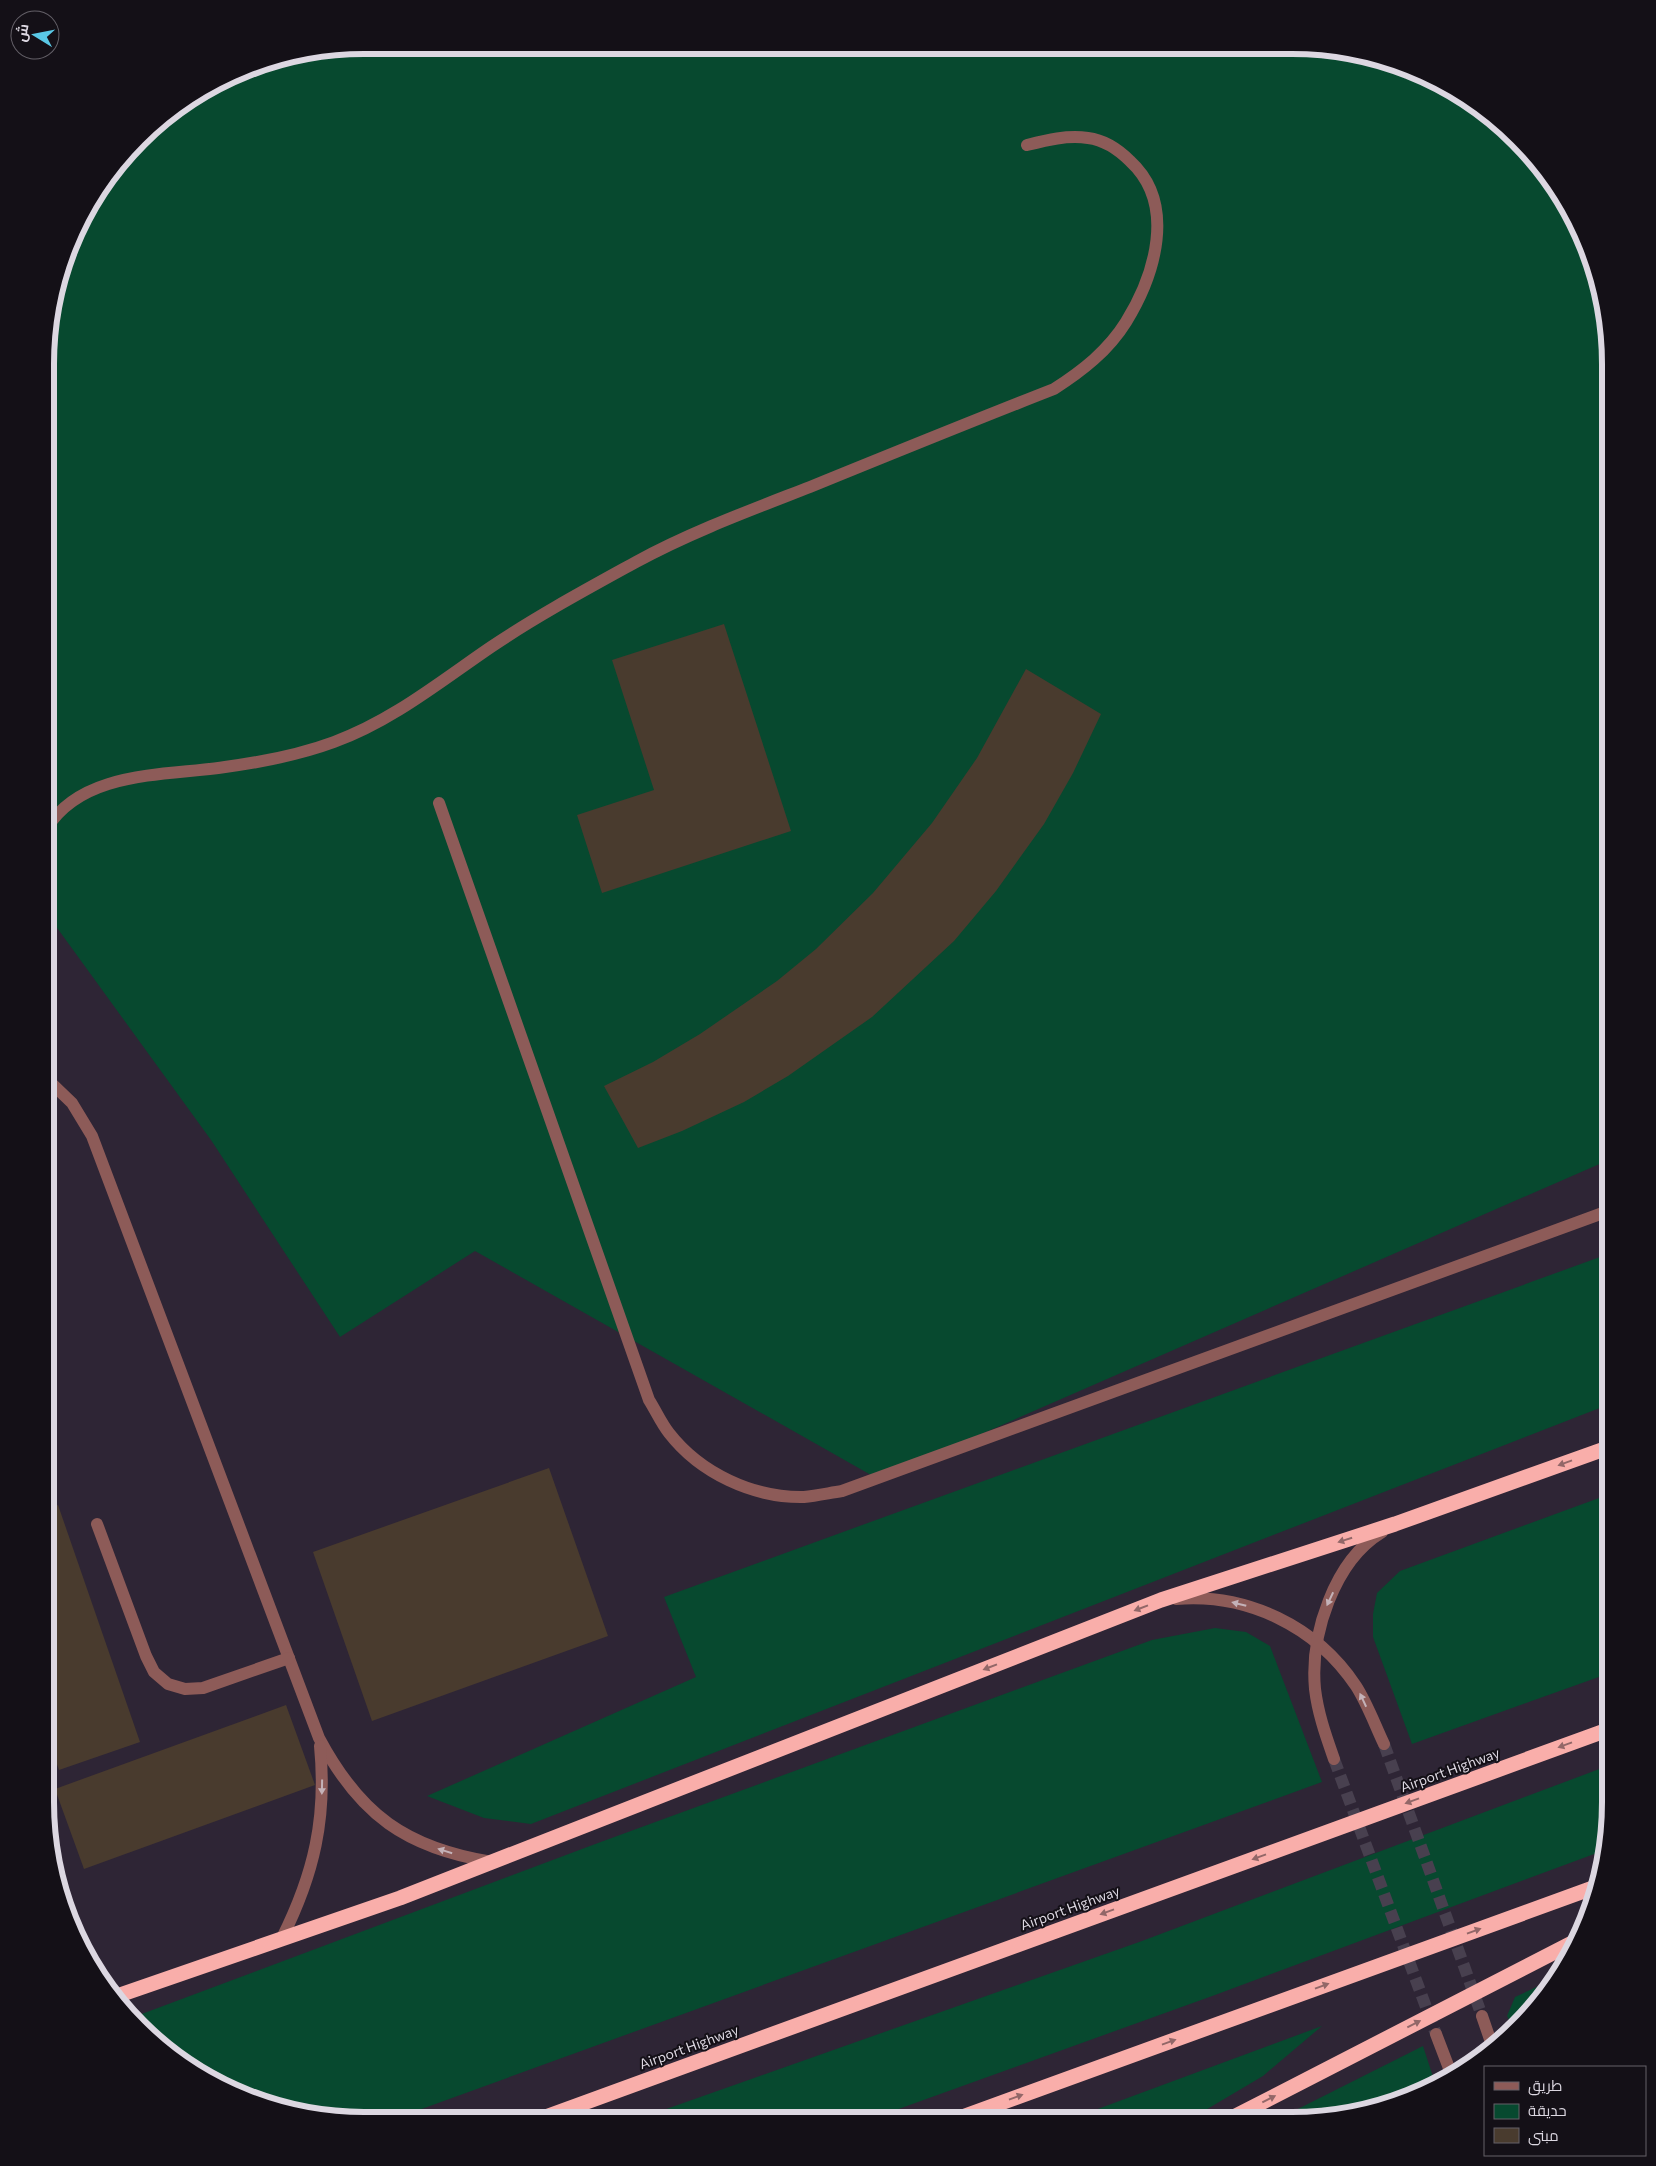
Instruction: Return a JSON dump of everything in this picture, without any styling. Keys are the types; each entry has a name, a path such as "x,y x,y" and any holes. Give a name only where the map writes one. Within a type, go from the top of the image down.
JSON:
{"highway":[{"path":"122,1995 400,1898 1161,1600 1395,1524 1602,1450"},
{"name":"Airport Highway","path":"559,2112 1602,1731"},
{"path":"976,2112 1590,1889"},
{"path":"1244,2112 1567,1946"}],"lane":[{"path":"54,821 74,801 102,785 134,778 280,758 335,742 387,717 565,601 640,560 717,524 1054,389 1082,371 1111,342 1126,323 1142,292 1153,259 1158,227 1155,199 1142,171 1118,149 1089,138 1057,138 1027,144"},
{"path":"439,803 649,1400 669,1433 696,1460 729,1481 765,1493 804,1497 842,1491 1602,1213"},
{"path":"54,1086 72,1103 92,1136 319,1738 334,1767 354,1794 378,1816 403,1834 432,1848 462,1857 492,1862"},
{"path":"97,1524 146,1656 154,1672 168,1684 185,1690 203,1688 289,1658"},
{"path":"1334,1759 1318,1712 1315,1688 1317,1640 1327,1603 1346,1568 1371,1538 1395,1524"},
{"path":"1161,1600 1193,1597 1226,1600 1257,1608 1287,1622 1317,1640 1357,1687 1384,1744"},
{"path":"282,1938 297,1907 309,1875 318,1842 322,1807 319,1738"},
{"path":"1482,2016 1490,2040"},
{"path":"1436,2034 1450,2069"}],"green space":[{"path":"343,54 1313,54 1373,64 1411,77 1447,95 1481,118 1512,144 1550,191 1570,226 1586,264 1592,283 1602,343 1602,1163 878,1479 475,1251 340,1337 211,1140 54,924 54,343 56,323 64,283 77,245 106,191 144,144 191,106 226,86 264,70 283,64"},
{"path":"1602,1256 1602,1407 531,1824 484,1818 427,1796 696,1677 664,1597"},
{"path":"1602,1497 1602,1676 1412,1744 1373,1637 1373,1614 1377,1593 1400,1571"},
{"path":"1215,1628 1246,1632 1270,1646 1322,1782 413,2112 343,2112 323,2110 264,2096 226,2080 191,2060 159,2035 138,2015 598,1843 1152,1640"},
{"path":"1602,1768 1602,1823 1598,1853 1215,1995 890,2112 658,2112 1142,1941"},
{"path":"1543,1984 1511,2023 1507,2016 1515,1997"},
{"path":"1322,2026 1263,2076 1202,2112 1090,2112"},
{"path":"1423,2046 1433,2078 1430,2080 1411,2089 1373,2102 1333,2110 1292,2112"}],"building":[{"path":"724,624 791,831 602,893 577,815 654,790 612,660"},
{"path":"1026,669 1101,714 1073,773 1044,824 996,891 954,941 872,1017 788,1076 744,1102 682,1131 638,1148 604,1086 653,1062 700,1034 777,981 816,949 873,893 932,823 977,758"},
{"path":"549,1468 608,1636 372,1721 313,1552"},
{"path":"58,1505 140,1742 59,1770 54,1756 54,1507"},
{"path":"286,1705 315,1785 84,1869 55,1789"}],"tunnel":[{"path":"1384,1744 1482,2016"},
{"path":"1334,1759 1436,2034"}]}
